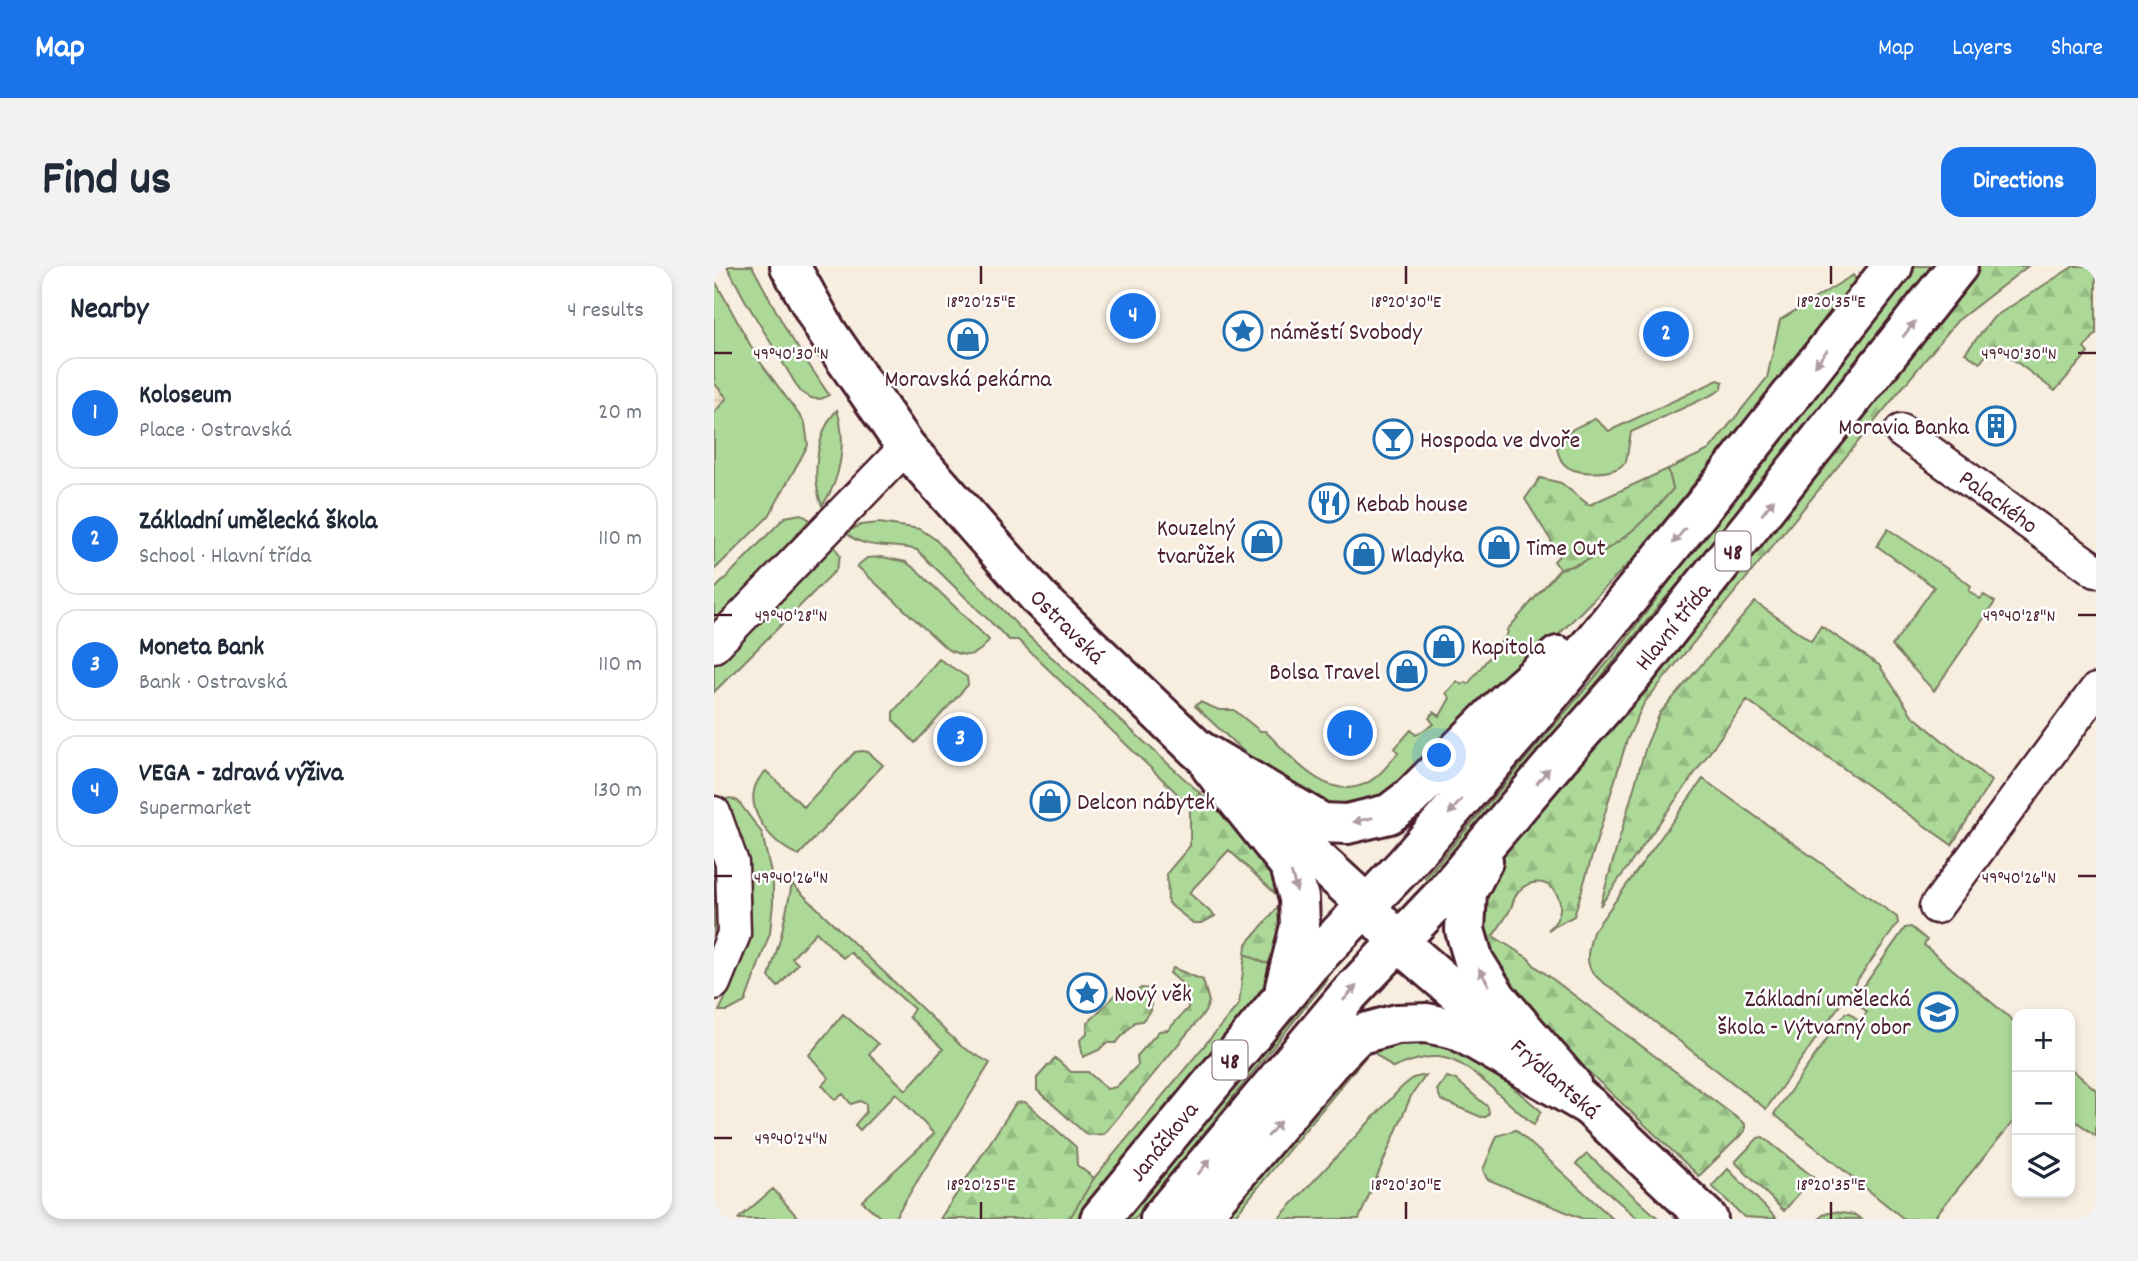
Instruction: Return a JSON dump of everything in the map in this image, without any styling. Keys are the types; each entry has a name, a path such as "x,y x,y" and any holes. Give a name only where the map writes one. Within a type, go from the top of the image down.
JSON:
{"main road":[{"name":"Ostravská","path":"790,266 826,331 906,447 1041,600 1366,906 1398,942"},
{"name":"Hlavní třída","path":"1366,906 1405,865 1521,730 1893,266"},
{"name":"Hlavní třída","path":"1398,942 1442,896 1634,673 1958,266"},
{"name":"48","path":"1197,749 1322,823 1347,824 1389,814 1410,798 1507,701 1639,584"},
{"name":"48","path":"1197,749 1290,866 1299,898 1300,926 1282,998"},
{"name":"48","path":"1499,828 1468,892 1465,930 1474,961 1497,998 1589,1106"},
{"name":"Janáčkova","path":"1100,1219 1311,963 1366,906"},
{"name":"Janáčkova","path":"1160,1219 1349,994 1398,942"},
{"name":"Frýdlantská","path":"1398,942 1589,1106 1708,1219"},
{"path":"1198,1219 1330,1063 1357,1035 1397,1024 1426,1023 1456,1028 1589,1106"}],"street":[{"name":"Palackého","path":"1901,431 2096,571"},
{"path":"714,646 906,447"},
{"path":"1936,907 2096,690"},
{"path":"714,813 732,863 734,934 714,983"}],"shaded area":[{"path":"714,383 727,398 714,413"}],"green space":[{"path":"727,266 752,266 788,333 829,395 814,399 800,391"},
{"path":"1914,266 1936,266 1728,529 1662,602 1543,749 1430,883 1427,883 1425,878 1613,656"},
{"path":"1980,266 2028,266 1957,321 1644,703 1627,740 1574,916 1548,930 1560,910 1559,900 1548,886 1531,883 1517,893 1509,912 1493,936 1528,958 1745,1124 1745,1131 1699,1176 1503,991 1477,903 1492,866 1686,635 1939,323"},
{"path":"2074,266 2096,266 2096,334 2084,348 2088,353 2055,391 1994,345 1980,363 1965,353 1994,317"},
{"path":"1853,275 1857,281 1636,556 1398,793 1352,813 1290,795 1195,706 1200,702 1219,710 1234,710 1260,731 1265,731 1301,766 1329,785 1344,788 1360,786 1376,777 1398,753 1395,748 1411,730 1416,735 1434,724 1429,718 1434,712 1440,716 1450,698 1446,693 1457,681 1462,685 1465,682 1468,684 1508,633 1507,630 1560,569 1577,565 1625,537 1673,489 1668,469 1709,450 1767,378 1780,320"},
{"path":"714,279 758,359 805,423 808,445 769,516 714,570 714,413 727,398 714,383"},
{"path":"1718,380 1723,382 1722,388 1716,393 1631,432 1626,462 1619,468 1604,472 1581,472 1569,468 1560,458 1557,448 1560,442 1578,427 1595,419 1609,431"},
{"path":"837,410 842,434 840,460 834,484 822,506 816,469 820,443"},
{"path":"1668,469 1673,489 1649,515 1608,549 1560,569 1554,561 1560,555 1525,499 1540,478 1561,483 1589,505"},
{"path":"801,514 810,520 714,622 714,590 785,517"},
{"path":"879,523 920,529 935,539 1022,630 1200,793 1190,806 1018,640 1009,640 917,550 861,542 846,532 861,525"},
{"path":"1888,529 1961,578 1971,586 1969,591 1980,599 1984,595 1995,602 1934,691 1892,646 1934,587 1877,546"},
{"path":"832,541 840,556 836,570 714,692 714,666"},
{"path":"882,557 906,562 919,572 989,640 980,650 970,655 947,649 857,566 867,558"},
{"path":"1755,602 1811,641 1821,626 1879,665 1912,715 1991,781 1952,845 1747,700 1600,906 1646,746 1660,713"},
{"path":"939,659 967,677 968,685 915,743 893,720 893,712"},
{"path":"855,752 868,752 883,765 799,855 767,831 754,807 753,794 757,782 766,771 804,807"},
{"path":"1703,779 1897,917 1898,923 1766,1109 1604,983 1589,966 1588,952 1593,932"},
{"path":"1200,793 1280,870 1284,879 1281,962 1264,963 1245,954 1246,945 1283,901 1229,850 1189,893 1215,916 1202,923 1193,923 1168,903 1167,873 1190,846 1190,806"},
{"path":"730,798 738,801 762,833 773,882 773,903 770,933 745,1002 728,1011 719,1011 742,956 750,918 749,879 721,805 724,800"},
{"path":"714,863 720,906 714,949"},
{"path":"792,884 962,1047 990,1063 894,1219 882,1219 862,1201 934,1134 896,1093 860,1130 855,1125 866,1112 866,1104 860,1101 851,1104 843,1094 835,1100 822,1085 829,1078 809,1055 843,1014 878,1044 869,1054 906,1090 943,1049 909,1017 914,1009 850,952 843,958 816,932 792,958 798,964 778,987 769,977"},
{"path":"1911,927 1927,940 1924,945 2012,1020 2012,1123 1936,1215 1940,1219 1904,1219 1774,1114 1845,1013 1850,1013 1860,1022 1867,1012 1858,1004 1856,997 1905,928"},
{"path":"1245,954 1264,963 1281,962 1227,1036 1077,1219 1067,1219 1094,1178 1239,1004"},
{"path":"1173,968 1203,980 1209,1002 1205,1012 1104,1134 1087,1135 1037,1090 1037,1078 1055,1058 1071,1072 1088,1072 1107,1089 1116,1087 1138,1065 1137,1056 1159,1031 1168,1030 1188,1008 1186,987 1170,973"},
{"path":"1325,975 1327,980 1135,1219 1120,1219"},
{"path":"1141,988 1151,989 1151,1011 1142,1021 1135,1022 1116,1043 1106,1043 1099,1050 1083,1057 1080,1040 1087,1033 1087,1024 1117,993 1132,995"},
{"path":"1378,1041 1444,1043 1502,1078 1541,1111 1534,1125 1479,1077 1446,1058 1423,1058 1393,1068 1371,1050 1232,1219 1208,1219"},
{"path":"2075,1072 2096,1090 2096,1136 2075,1121"},
{"path":"1426,1075 1411,1096 1359,1219 1278,1219 1402,1087 1413,1078"},
{"path":"1447,1077 1456,1080 1488,1107 1489,1113 1486,1117 1441,1100 1437,1090"},
{"path":"1025,1102 1076,1147 1077,1165 1094,1178 1071,1216 1067,1219 940,1219 1016,1103"},
{"path":"1516,1130 1613,1219 1583,1219 1487,1179 1483,1170 1497,1136"},
{"path":"1763,1137 1813,1177 1784,1211 1735,1162 1758,1138"},
{"path":"1587,1154 1659,1219 1638,1219 1576,1164"},
{"path":"1728,1169 1777,1219 1744,1217 1712,1186"},
{"path":"773,1189 799,1219 738,1219"},
{"path":"1834,1212 1855,1215 1861,1219 1819,1219 1824,1214"}],"place":[{"name":"VEGA - zdravá výživa","path":"1133,316"},
{"name":"náměstí Svobody","path":"1243,331"},
{"name":"Základní umělecká škola","path":"1666,334"},
{"name":"Moravská pekárna","path":"968,339"},
{"name":"Moravia Banka","path":"1996,426"},
{"name":"Hospoda ve dvoře","path":"1393,439"},
{"name":"Kebab house","path":"1329,503"},
{"name":"Kouzelný tvarůžek","path":"1262,541"},
{"name":"Time Out","path":"1499,547"},
{"name":"Wladyka","path":"1364,554"},
{"name":"Kapitola","path":"1444,646"},
{"name":"Bolsa Travel","path":"1407,671"},
{"name":"Koloseum","path":"1350,733"},
{"name":"Moneta Bank","path":"960,739"},
{"name":"Delcon nábytek","path":"1050,801"},
{"name":"Nový věk","path":"1087,993"},
{"name":"Základní umělecká škola - Výtvarný obor","path":"1938,1012"}]}
